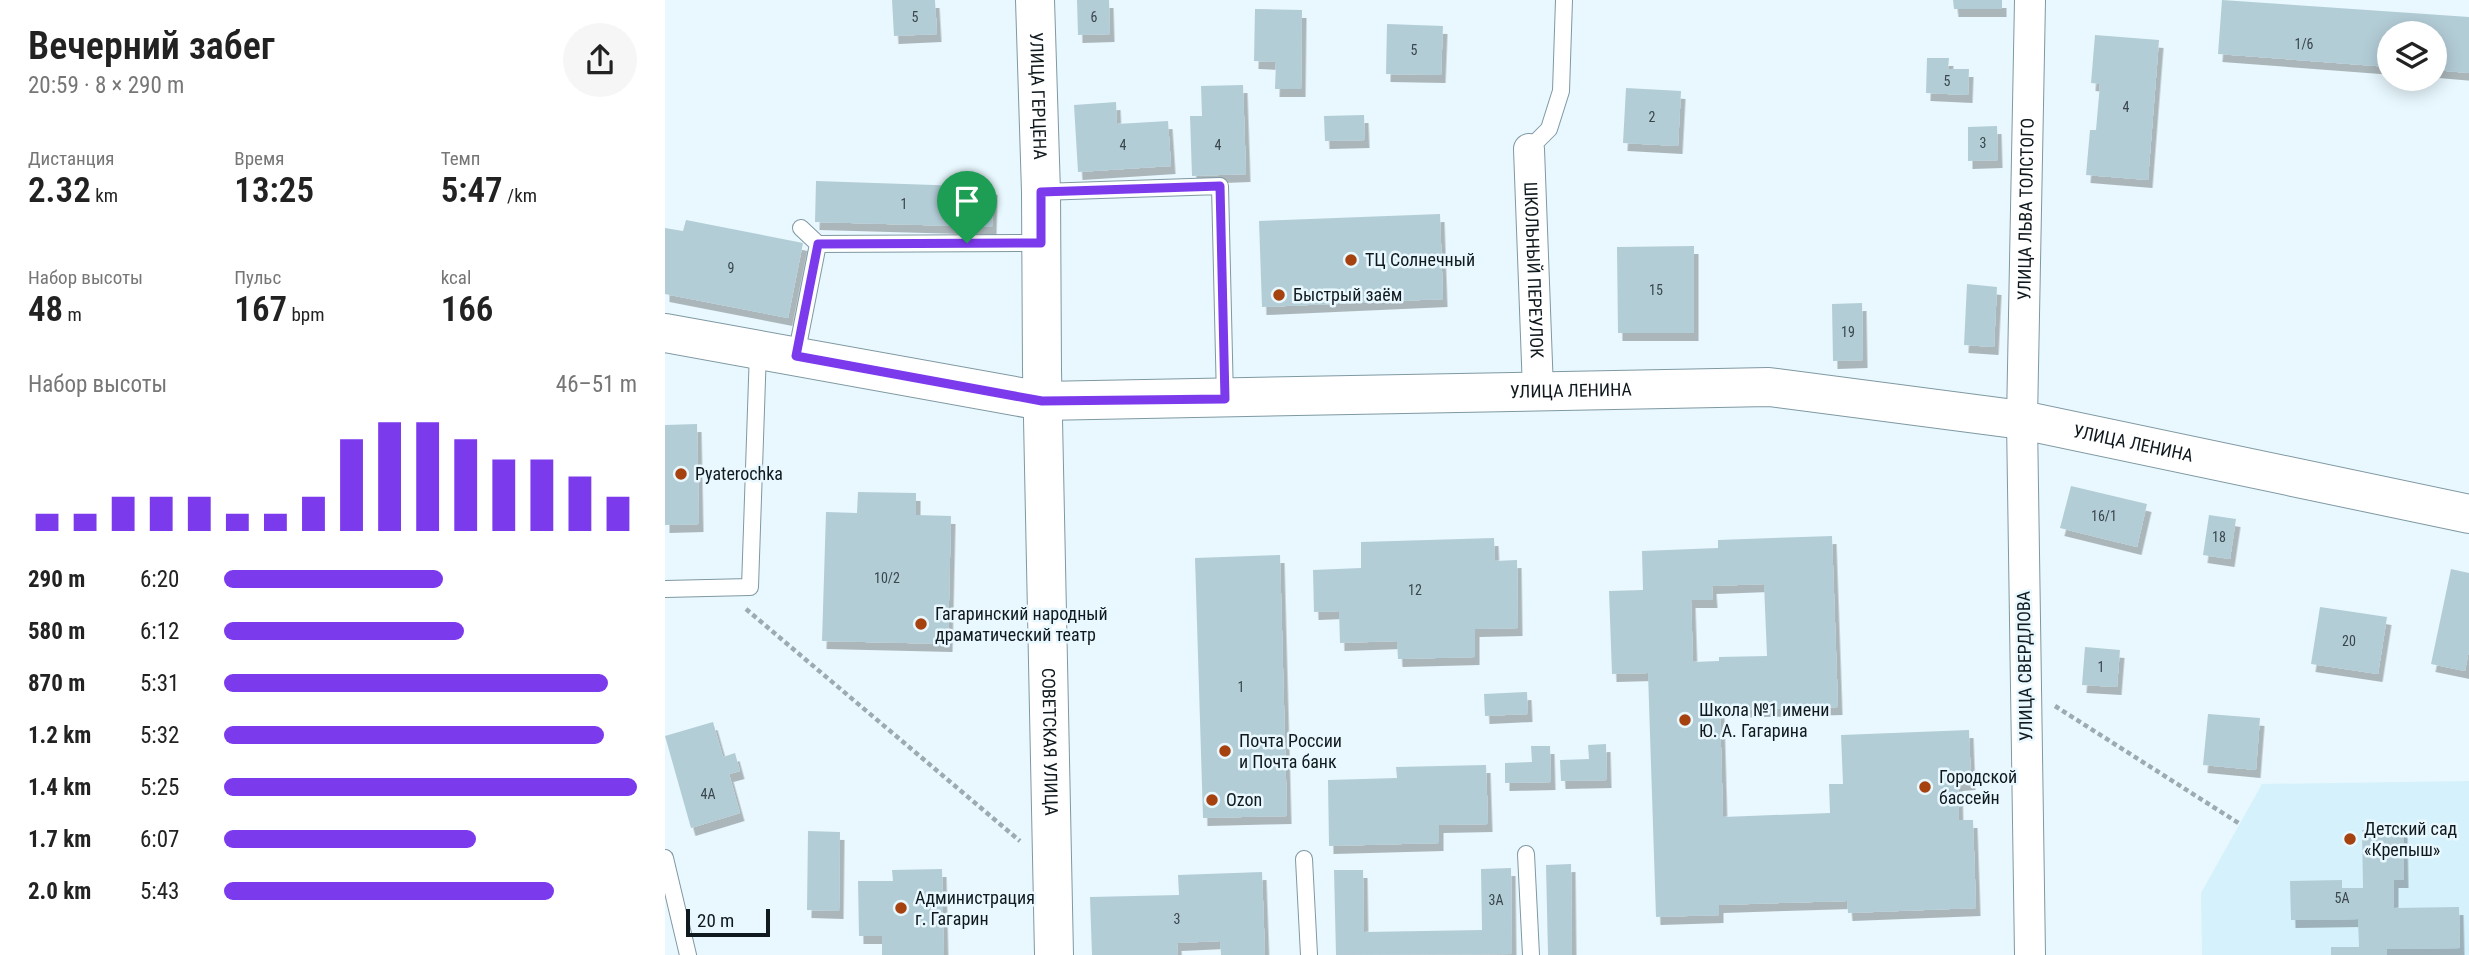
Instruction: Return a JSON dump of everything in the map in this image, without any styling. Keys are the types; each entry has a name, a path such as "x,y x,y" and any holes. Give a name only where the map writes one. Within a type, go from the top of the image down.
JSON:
{"main road":[{"name":"УЛИЦА ГЕРЦЕНА","path":"1035,0 1041,192 1042,401"},
{"name":"УЛИЦА ЛЕНИНА","path":"665,333 1042,401 1769,387 2022,420 2469,513"},
{"name":"СОВЕТСКАЯ УЛИЦА","path":"1042,401 1054,955"}],"street":[{"name":"УЛИЦА ЛЬВА ТОЛСТОГО","path":"2022,420 2030,0"},
{"name":"ШКОЛЬНЫЙ ПЕРЕУЛОК","path":"1528,149 1538,390"},
{"name":"УЛИЦА СВЕРДЛОВА","path":"2022,420 2030,955"}],"lane":[{"path":"1528,149 1549,130 1560,91 1563,0"},
{"path":"1041,192 1220,186 1225,399"},
{"path":"801,228 818,244 1041,243"},
{"path":"796,356 818,244"},
{"path":"665,589 750,587 758,350"},
{"path":"1526,854 1531,955"},
{"path":"665,858 688,955"},
{"path":"1304,859 1309,955"}],"path":[{"path":"721,588 1027,847"},
{"path":"2025,687 2240,824"}],"shaded area":[{"name":"Детский сад «Крепыш»","path":"2469,781 2469,955 2202,955 2201,893 2262,784"}],"building":[{"path":"892,0 935,0 937,34 894,36"},
{"path":"1077,0 1109,0 1110,34 1078,35"},
{"path":"1953,0 2002,0 2002,9 1954,9"},
{"path":"2222,0 2469,17 2469,73 2447,71 2447,21 2377,21 2377,66 2218,54"},
{"path":"1255,9 1302,10 1301,89 1275,89 1276,62 1254,61"},
{"path":"1387,24 1443,26 1441,75 1386,74"},
{"path":"2095,35 2159,40 2148,180 2086,175 2090,130 2096,130 2100,84 2091,83"},
{"path":"1927,58 1949,58 1948,69 1969,69 1968,95 1926,93"},
{"path":"1243,85 1246,174 1192,176 1190,116 1202,116 1201,86"},
{"path":"1626,88 1681,91 1678,146 1623,143"},
{"path":"1116,102 1117,124 1168,121 1171,166 1078,172 1074,105"},
{"path":"1364,115 1365,140 1325,141 1324,116"},
{"path":"1997,126 1998,160 1968,161 1968,127"},
{"path":"816,181 993,187 992,227 815,222"},
{"name":"ТЦ Солнечный","path":"1440,214 1443,299 1262,307 1259,221"},
{"path":"686,220 803,243 788,318 665,294 665,228 683,231"},
{"path":"1694,246 1694,333 1618,333 1617,247"},
{"path":"1967,284 1997,287 1994,347 1964,345"},
{"path":"1862,303 1863,360 1833,361 1832,304"},
{"name":"Pyaterochka","path":"697,424 699,524 665,525 665,425"},
{"path":"2071,486 2147,504 2137,547 2060,528"},
{"path":"858,492 916,493 916,515 951,516 948,644 822,641 826,512 857,513"},
{"path":"2209,515 2236,519 2230,559 2203,555"},
{"name":"Школа №1 имени Ю. А. Гагарина","path":"1832,536 1838,707 1720,710 1723,817 1830,813 1829,784 1843,784 1841,735 1969,730 1971,782 1958,783 1959,820 1973,820 1976,908 1848,913 1847,901 1719,905 1719,915 1656,917 1648,673 1612,674 1609,591 1643,590 1642,551 1718,548 1718,540","holes":["1764,584 1767,656 1719,657 1719,661 1693,662 1691,600 1713,600 1712,586"]},
{"path":"1494,538 1495,561 1517,560 1518,628 1475,629 1475,657 1398,659 1397,641 1340,643 1339,611 1314,612 1313,570 1361,568 1361,542"},
{"path":"1280,555 1287,816 1203,818 1195,558"},
{"path":"2451,569 2469,573 2469,650 2465,671 2431,664"},
{"path":"2320,607 2387,617 2378,674 2311,664"},
{"path":"2085,647 2120,650 2117,687 2082,685"},
{"path":"1527,692 1528,714 1485,716 1484,694"},
{"path":"2208,714 2260,718 2256,770 2203,765"},
{"path":"713,722 723,757 735,753 740,771 729,774 740,813 691,828 665,736"},
{"path":"1606,744 1607,780 1561,781 1560,760 1589,759 1588,745"},
{"path":"1531,746 1550,746 1551,782 1505,783 1505,763 1532,762"},
{"path":"1486,765 1488,824 1439,825 1439,843 1329,846 1328,780 1397,778 1396,767"},
{"path":"2403,829 2404,880 2394,880 2394,908 2459,907 2460,948 2387,949 2387,955 2331,955 2331,947 2359,947 2358,919 2291,920 2290,881 2342,880 2342,888 2363,888 2362,830"},
{"path":"808,831 840,832 839,911 807,910"},
{"path":"1571,864 1572,955 1548,955 1546,865"},
{"path":"1511,868 1512,954 1336,955 1334,870 1363,870 1364,932 1482,930 1481,869"},
{"name":"Администрация г. Гагарин","path":"942,869 944,955 882,955 882,936 859,936 858,881 893,881 892,870"},
{"path":"1262,872 1265,955 1221,955 1220,941 1177,943 1178,955 1092,955 1090,897 1179,895 1178,875"}],"place":[{"name":"ТЦ Солнечный","path":"1351,260"},
{"name":"Быстрый заём","path":"1279,295"},
{"name":"Pyaterochka","path":"681,474"},
{"name":"Гагаринский народный драматический театр","path":"921,624"},
{"name":"Школа №1 имени Ю. А. Гагарина","path":"1685,720"},
{"name":"Почта России и Почта банк","path":"1225,751"},
{"name":"Городской бассейн","path":"1925,787"},
{"name":"Ozon","path":"1212,800"},
{"name":"Детский сад «Крепыш»","path":"2350,839"},
{"name":"Администрация г. Гагарин","path":"901,908"}],"route":[{"path":"1220,186 1225,399 1042,401 796,356 818,244 967,243 1041,243 1041,192 1220,186"}]}
